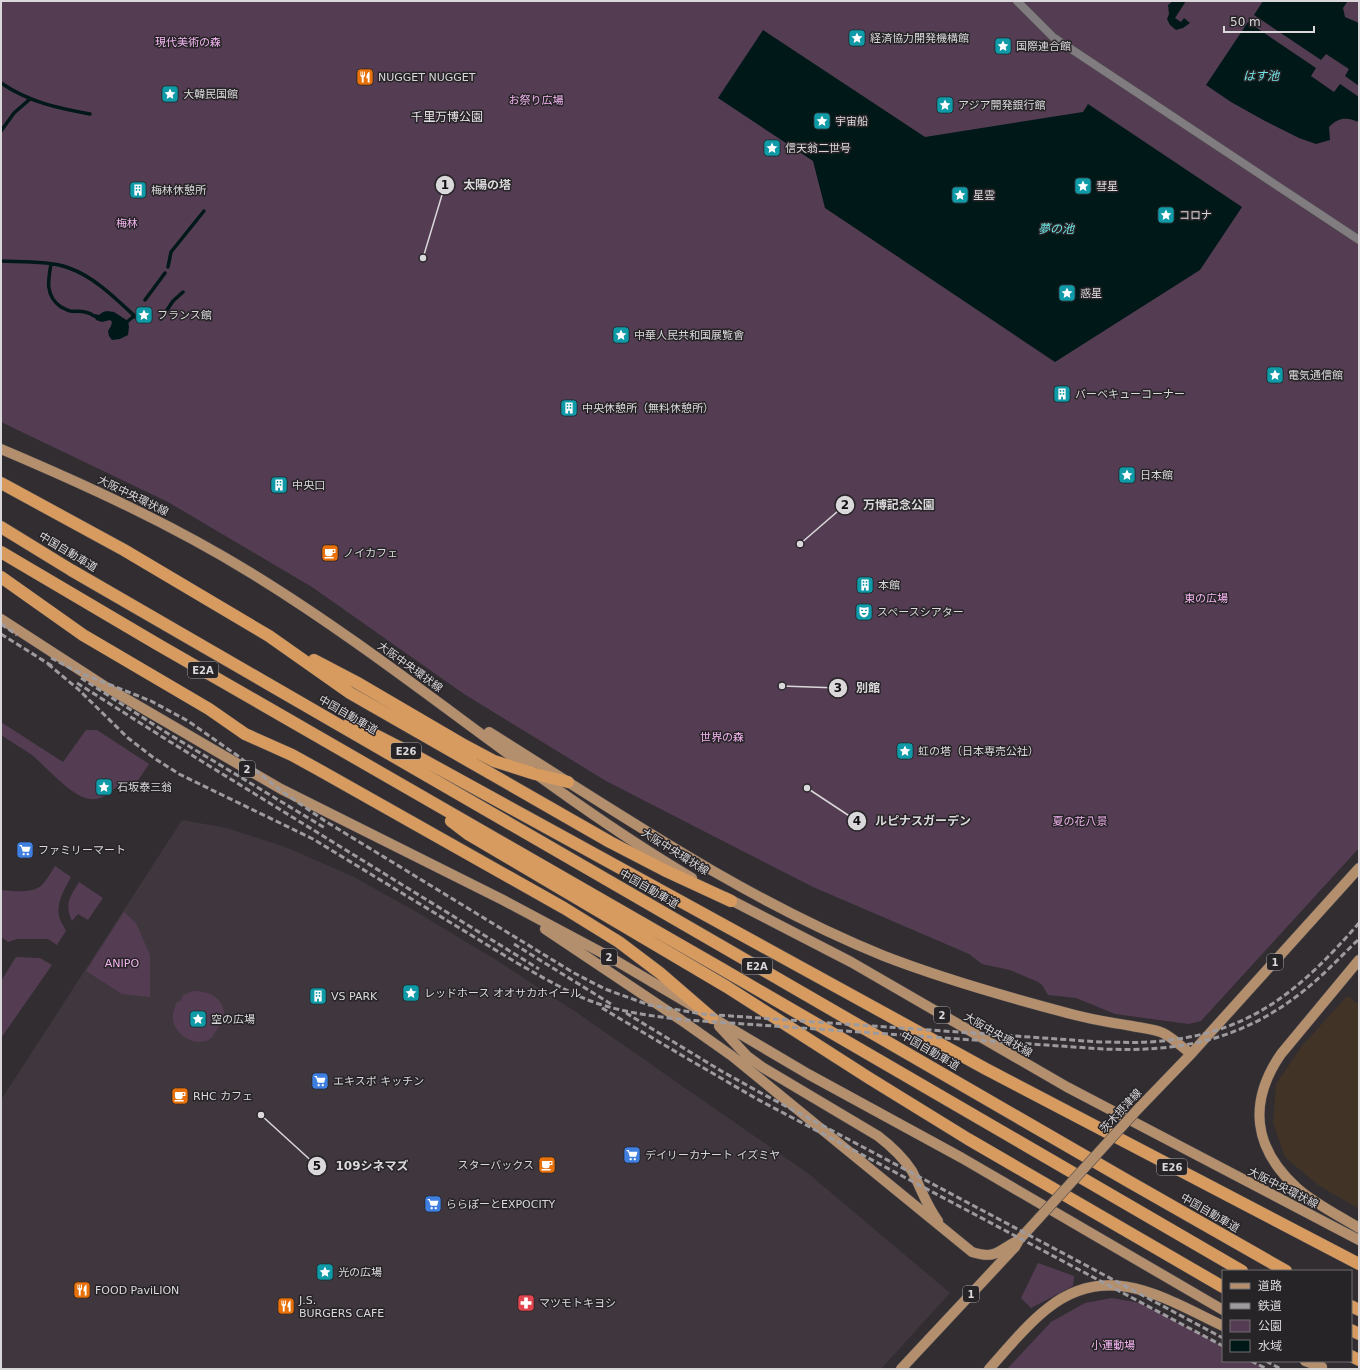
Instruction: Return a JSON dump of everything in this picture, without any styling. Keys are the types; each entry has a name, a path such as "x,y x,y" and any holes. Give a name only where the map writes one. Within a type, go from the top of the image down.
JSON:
{"highway":[{"path":"1,483 124,550 269,636 356,682 480,754 509,766 568,782"},
{"name":"中国自動車道","path":"1,527 71,570 1284,1270"},
{"name":"E2A","path":"1,552 405,788 708,961 1240,1270"},
{"path":"1,577 83,635 209,709 245,734 321,770 564,908 619,942 642,958 712,1018"},
{"path":"269,636 350,693 589,830 664,870 731,901"},
{"name":"E26","path":"227,660 408,751 986,1068 1359,1264"},
{"name":"E2A","path":"405,788 468,834 727,987 942,1123 1222,1286"}],"main road":[{"name":"大阪中央環状線","path":"1,449 97,492 184,535 251,573 320,618 599,819 685,874 731,901 851,962 1067,1087 1359,1240"},
{"name":"2","path":"1,619 106,687 281,789 503,900 608,956 808,1074 962,1158 1222,1309"},
{"path":"426,693 663,841 758,897 796,916 848,940 926,972 1077,1016 1154,1030 1170,1038 1191,1054"},
{"name":"茨木摂津線","path":"901,1369 1015,1247 1019,1240 1137,1110 1191,1054 1359,868"},
{"path":"503,900 732,1056 972,1252 988,1256 995,1255 1007,1246 1019,1240"},
{"path":"1359,960 1281,1054 1272,1067 1265,1082 1259,1109 1262,1137 1275,1163 1285,1176 1302,1191 1359,1228"},
{"path":"712,1018 746,1056 888,1143 912,1172 932,1213 945,1231"},
{"path":"989,1369 1035,1319 1048,1308 1072,1292 1086,1288 1112,1285 1139,1289 1159,1296 1222,1326"},
{"path":"1308,1362 1323,1368"},
{"path":"1313,1362 1323,1368"}],"street":[{"path":"1017,1 1054,37 1359,240"}],"shaded area":[{"path":"182,820 227,828 288,848 354,877 415,911 493,958 576,1012 809,1174 950,1293 881,1369 1,1369 1,1100"},
{"path":"1347,996 1359,1004 1359,1209 1318,1185 1285,1157 1273,1123 1276,1084 1302,1046"}],"green space":[{"path":"1,1 1359,1 1359,848 1201,1021 1189,1024 1115,1014 1076,998 1048,995 1042,985 1038,982 1010,970 982,964 969,954 813,887 606,781 464,694 312,587 168,502 1,422"},
{"path":"1,722 63,762 86,730 97,730 149,764 137,782 123,783 107,795 96,799 88,799 71,790 32,755 1,735"},
{"path":"55,866 71,877 60,901 58,911 66,931 57,945 48,939 17,939 8,942 1,937 1,890 28,891 38,888 46,881"},
{"path":"79,882 103,898 88,920 78,914 72,921 68,910 68,905"},
{"name":"ANIPO","path":"124,912 136,923 150,955 150,997 122,994 86,971"},
{"path":"16,957 40,958 52,965 1,1038 1,981"},
{"name":"空の広場","path":"193,991 208,993 217,998 223,1007 224,1012 222,1025 210,1039 200,1042 189,1040 184,1037 176,1029 173,1021 176,1003 181,1000 183,995"},
{"path":"1038,1263 1074,1276 1073,1286 1031,1308 1021,1298"},
{"name":"小運動場","path":"1112,1298 1140,1303 1222,1345 1222,1362 1254,1362 1268,1369 1007,1369 1051,1322 1085,1303"}],"water":[{"path":"1173,1 1186,1 1175,18 1181,22 1184,18 1190,23 1183,28 1176,30 1170,25 1167,19 1169,14 1168,5"},
{"name":"はす池","path":"1263,1 1346,1 1347,2 1343,8 1345,17 1359,23 1359,86 1345,76 1349,69 1326,54 1321,60 1254,15"},
{"name":"はす池","path":"1248,22 1316,68 1311,76 1334,92 1340,84 1359,97 1359,122 1350,119 1336,121 1329,127 1330,140 1316,144 1299,138 1265,121 1231,102 1206,85"},
{"name":"夢の池","path":"763,30 925,137 1083,112 1088,104 1242,207 1200,270 1055,362 825,208 813,161 718,98"},
{"path":"107,311 114,312 128,321 128,335 120,339 112,340 108,331 112,322 110,320 102,322 96,320 94,316 95,314 99,315"}],"waterway":[{"path":"1,83 33,100 90,114"},
{"path":"1,131 14,113 30,99"},
{"path":"168,267 171,252 204,211"},
{"path":"1,261 54,264 79,272 107,291 140,321"},
{"path":"51,264 49,287 52,298 56,303 69,311 85,312 94,316"},
{"path":"145,300 165,273"},
{"path":"161,319 173,301 183,292"},
{"path":"128,321 134,316"}],"railway":[{"path":"1,624 17,635"},
{"path":"1,634 52,666"},
{"path":"51,658 78,672 151,701 188,721 238,756 280,790 325,821 574,973 605,989 649,1005 703,1014 1100,1042 1149,1042 1184,1038 1214,1031 1242,1020 1268,1007 1314,971 1359,923"},
{"path":"48,664 78,689 128,738 154,758 179,774 313,839 517,963 557,985 599,1004 632,1012 687,1020 1103,1049 1157,1048 1207,1040 1231,1033 1255,1022 1278,1009 1309,987 1359,939"},
{"path":"81,678 167,733 325,828"},
{"path":"77,683 539,969"},
{"path":"514,944 611,1004"},
{"path":"602,1008 757,1099 1222,1345"},
{"path":"626,1013 723,1072 761,1093 1222,1337"},
{"path":"1253,1362 1267,1369"},
{"path":"1268,1362 1281,1369"}],"place":[{"name":"経済協力開発機構館","path":"857,38"},
{"name":"国際連合館","path":"1003,46"},
{"name":"NUGGET NUGGET","path":"365,77"},
{"name":"大韓民国館","path":"170,94"},
{"name":"アジア開発銀行館","path":"945,105"},
{"name":"宇宙船","path":"822,121"},
{"name":"信天翁二世号","path":"772,148"},
{"name":"彗星","path":"1083,186"},
{"name":"梅林休憩所","path":"138,190"},
{"name":"星雲","path":"960,195"},
{"name":"コロナ","path":"1166,215"},
{"name":"太陽の塔","path":"423,258"},
{"name":"惑星","path":"1067,293"},
{"name":"フランス館","path":"144,315"},
{"name":"中華人民共和国展覧會","path":"621,335"},
{"name":"電気通信館","path":"1275,375"},
{"name":"バーベキューコーナー","path":"1062,394"},
{"name":"中央休憩所（無料休憩所）","path":"569,408"},
{"name":"日本館","path":"1127,475"},
{"name":"中央口","path":"279,485"},
{"name":"万博記念公園","path":"800,544"},
{"name":"ノイカフェ","path":"330,553"},
{"name":"本館","path":"865,585"},
{"name":"スペースシアター","path":"864,612"},
{"name":"別館","path":"782,686"},
{"name":"虹の塔（日本専売公社）","path":"905,751"},
{"name":"石坂泰三翁","path":"104,787"},
{"name":"ルピナスガーデン","path":"807,788"},
{"name":"ファミリーマート","path":"25,850"},
{"name":"レッドホース オオサカホイール","path":"411,993"},
{"name":"VS PARK","path":"318,996"},
{"name":"空の広場","path":"198,1019"},
{"name":"エキスポ キッチン","path":"320,1081"},
{"name":"RHC カフェ","path":"180,1096"},
{"name":"109シネマズ","path":"261,1115"},
{"name":"デイリーカナート イズミヤ","path":"632,1155"},
{"name":"スターバックス","path":"547,1165"},
{"name":"ららぽーとEXPOCITY","path":"433,1204"},
{"name":"光の広場","path":"325,1272"},
{"name":"FOOD PaviLION","path":"82,1290"},
{"name":"マツモトキヨシ","path":"526,1303"},
{"name":"J.S. BURGERS CAFE","path":"286,1306"}],"district":[{"name":"千里万博公園","path":"447,117"}],"park label":[{"name":"現代美術の森","path":"188,42"},
{"name":"お祭り広場","path":"536,100"},
{"name":"梅林","path":"127,223"},
{"name":"東の広場","path":"1206,598"},
{"name":"世界の森","path":"722,737"},
{"name":"夏の花八景","path":"1080,821"}]}
